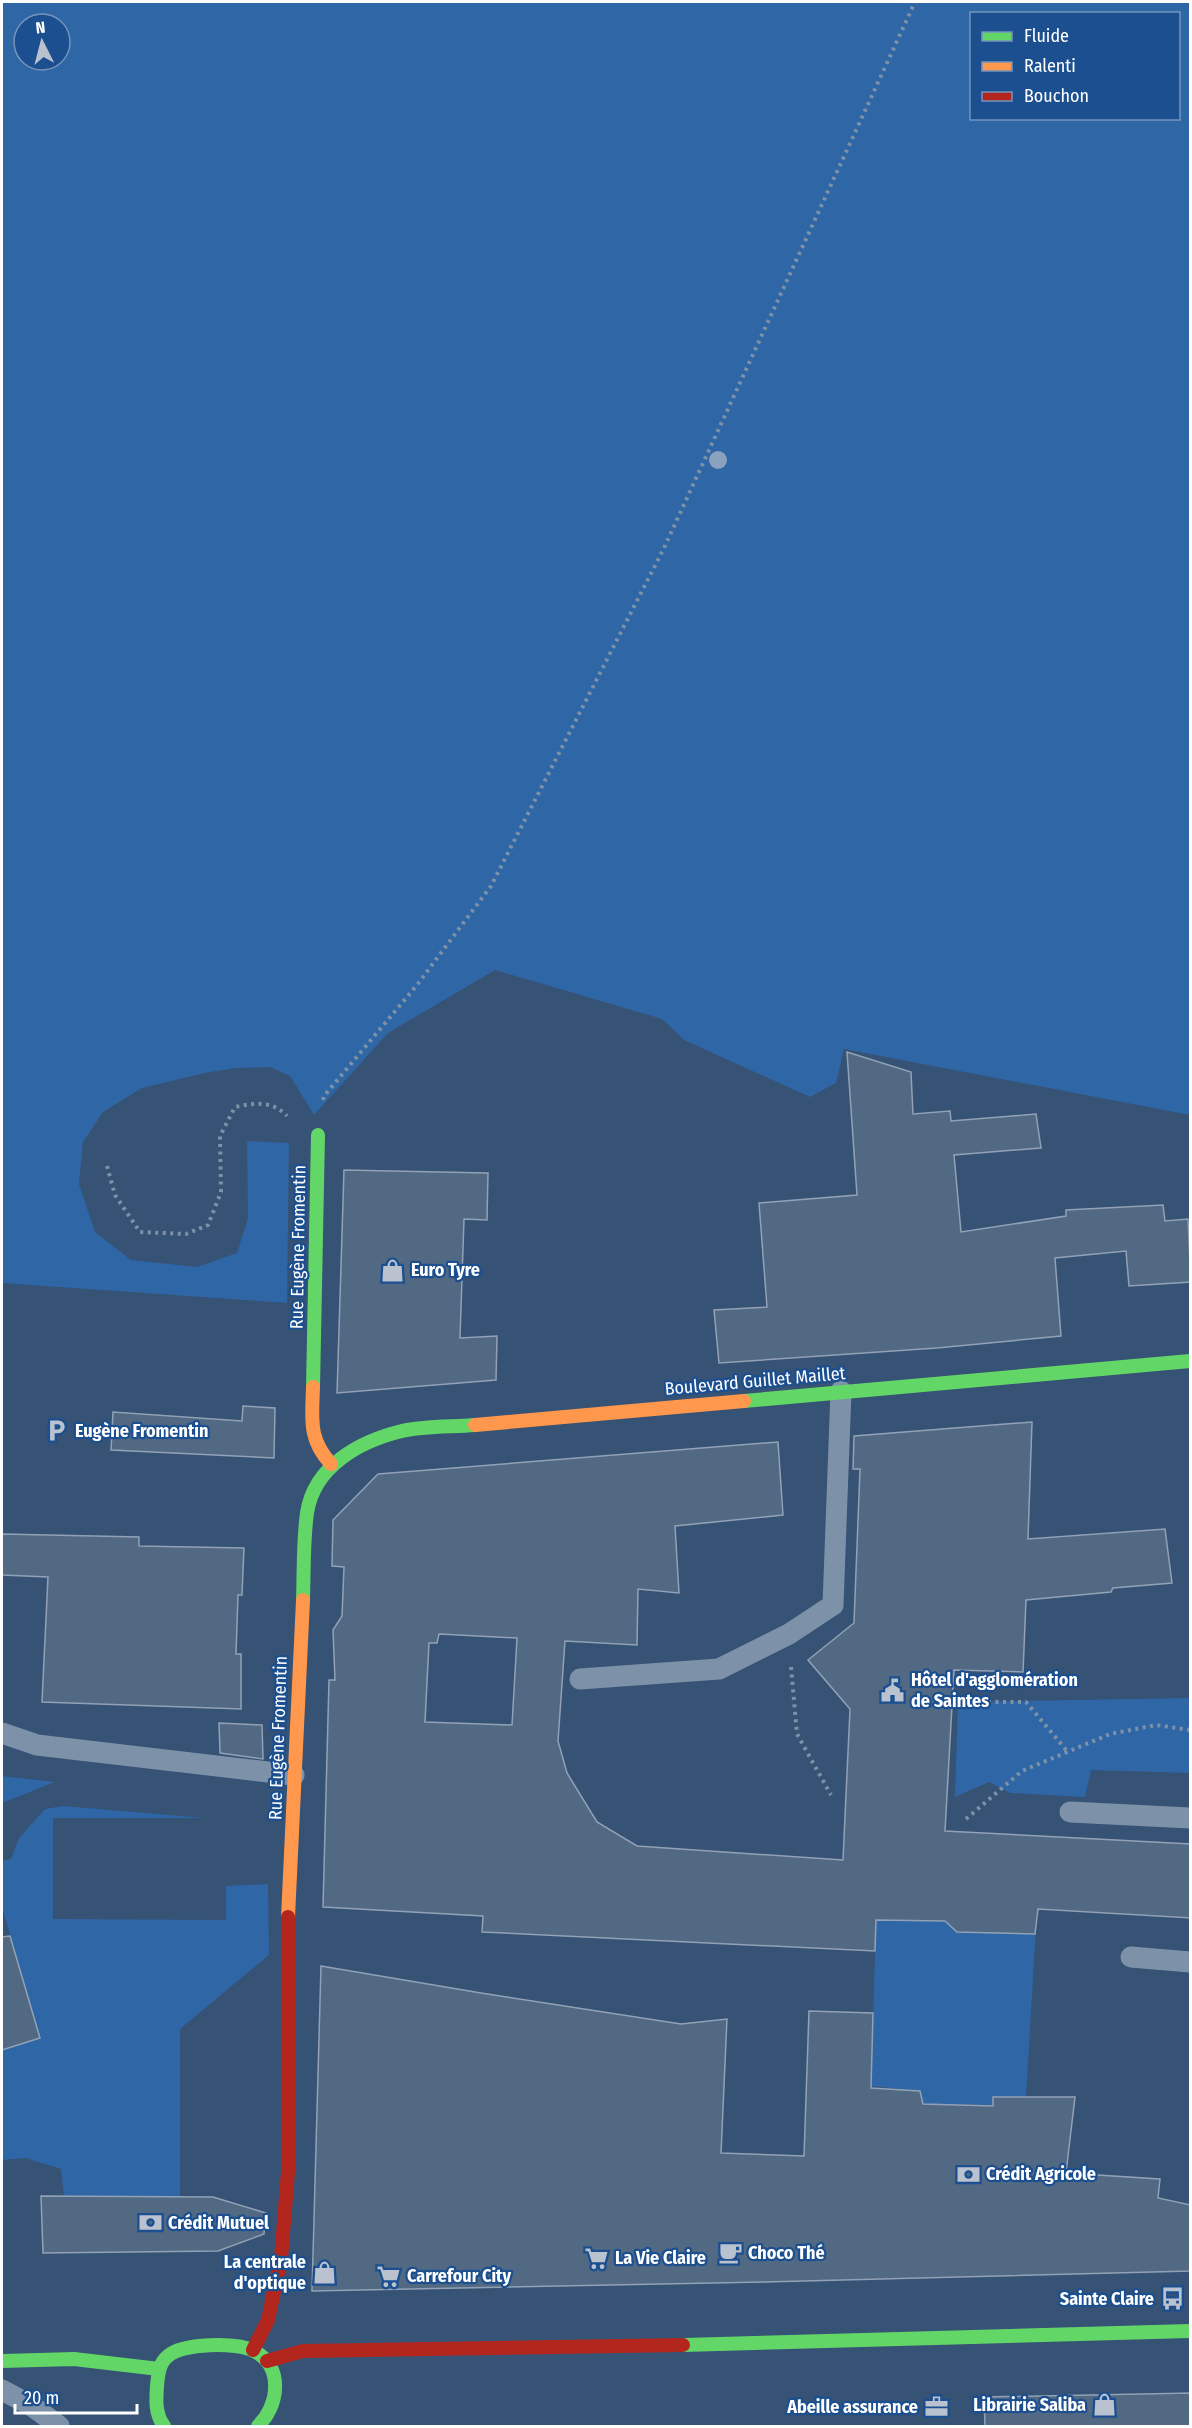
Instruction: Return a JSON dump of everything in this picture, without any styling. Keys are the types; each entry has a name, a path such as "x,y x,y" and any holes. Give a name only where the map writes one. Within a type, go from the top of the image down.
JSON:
{"street":[{"name":"Rue Eugène Fromentin","path":"253,2350 274,2299 288,2172 288,1926 308,1511 315,1488 331,1464 319,1451 312,1431 318,1135"},
{"name":"Boulevard Guillet Maillet","path":"331,1464 362,1445 403,1431 1191,1361"},
{"path":"267,2361 303,2352 518,2349 1191,2331"},
{"path":"164,2427 158,2420 159,2369 168,2355 186,2348 233,2345 253,2350 267,2361 275,2381 275,2401 265,2420 258,2427"},
{"path":"2,2361 74,2359 159,2369"}],"lane":[{"path":"580,1679 720,1670 789,1634 833,1605 841,1391"},
{"path":"2,1732 37,1745 294,1775"},
{"path":"1070,1812 1191,1818"},
{"path":"1131,1957 1191,1962"},
{"path":"2,2390 32,2406 59,2427"}],"path":[{"path":"318,1135 324,1096 417,985 491,885 502,865 664,548 915,2"},
{"path":"107,1166 116,1196 140,1232 186,1234 208,1225 221,1192 220,1136 234,1107 257,1102 279,1107 294,1122"},
{"path":"789,1634 797,1734 831,1795"},
{"path":"958,1702 1026,1702 1067,1751"},
{"path":"966,1819 1022,1771 1067,1751 1110,1734 1136,1727 1155,1725 1191,1730"}],"shaded area":[{"path":"2,2 1190,2 1190,1115 844,1049 836,1083 810,1097 684,1040 662,1019 495,970 388,1033 314,1115 290,1076 270,1067 235,1068 142,1088 103,1112 83,1142 79,1184 95,1232 131,1260 197,1267 237,1253 248,1218 247,1141 289,1143 287,1303 2,1283"},
{"path":"1190,1698 1190,1773 1091,1770 1085,1797 1010,1793 989,1782 955,1797 958,1702"},
{"path":"2,1776 55,1782 2,1803"},
{"path":"63,1806 204,1818 53,1818 53,1919 226,1920 226,1886 268,1884 269,1955 180,2029 180,2198 64,2196 61,2169 25,2158 2,2160 2,2050 40,2038 2,1907 2,1861 11,1859 19,1838 45,1809"},
{"path":"876,1920 943,1921 1036,1928 1026,2097 993,2097 993,2105 923,2104 920,2091 871,2086"}],"building":[{"path":"847,1052 911,1072 913,1114 950,1111 951,1121 1036,1114 1041,1148 954,1155 961,1232 1066,1216 1066,1210 1163,1205 1165,1221 1188,1219 1191,1282 1129,1286 1126,1251 1055,1258 1061,1336 937,1348 719,1363 714,1310 767,1307 759,1203 857,1195"},
{"name":"Euro Tyre","path":"344,1170 488,1173 487,1220 464,1219 460,1338 497,1336 496,1380 337,1393"},
{"path":"243,1406 275,1408 274,1458 111,1450 113,1412 242,1421"},
{"path":"1032,1422 1028,1539 1165,1529 1172,1583 1113,1588 1111,1592 1026,1600 1023,1672 954,1670 945,1831 1191,1844 1191,1918 1038,1909 1035,1934 957,1932 945,1921 876,1920 875,1951 482,1932 483,1916 323,1907 329,1680 335,1680 333,1630 342,1616 344,1567 332,1566 333,1520 378,1474 778,1442 783,1515 675,1526 679,1593 638,1589 637,1645 565,1641 558,1741 567,1773 597,1822 637,1846 843,1860 850,1709 808,1660 854,1623 860,1469 853,1469 854,1436","holes":["439,1634 517,1638 512,1725 425,1722 429,1643 437,1643"]},
{"path":"2,1534 139,1537 139,1546 244,1548 242,1595 238,1595 236,1654 241,1654 241,1709 42,1702 48,1577 2,1575"},
{"path":"219,1723 262,1725 263,1759 220,1753"},
{"path":"10,1936 40,2038 2,2050 2,1937"},
{"path":"321,1966 681,2024 727,2019 721,2153 804,2156 809,2011 873,2013 871,2088 920,2091 923,2104 993,2106 993,2097 1075,2097 1066,2173 1160,2179 1158,2198 1191,2205 1191,2271 312,2291"},
{"name":"Crédit Mutuel","path":"41,2196 213,2197 266,2213 264,2234 218,2251 43,2253"},
{"path":"1191,2393 1191,2427 985,2427 984,2397"}],"traffic: fast":[{"path":"313,1387 318,1135"},
{"path":"744,1401 1190,1361"},
{"path":"303,1600 307,1513 311,1496 329,1469 355,1449 386,1435 420,1428 475,1425"},
{"path":"683,2345 1190,2331"},
{"path":"164,2426 158,2412 156,2396 161,2366 165,2359 175,2352 185,2348 210,2345 246,2348 264,2358 270,2366 274,2376 274,2397 265,2418 258,2426"},
{"path":"2,2361 74,2359 159,2369"}],"traffic: slow":[{"path":"313,1387 312,1419 315,1437 318,1446 331,1464"},
{"path":"475,1425 744,1401"},
{"path":"288,1917 303,1600"}],"traffic: jam":[{"path":"253,2350 268,2320 281,2258 288,2172 288,1917"},
{"path":"267,2361 303,2351 683,2345"}],"place":[{"name":"Euro Tyre","path":"393,1270"},
{"name":"Eugène Fromentin","path":"57,1431"},
{"name":"Hôtel d'agglomération de Saintes","path":"893,1690"},
{"name":"Crédit Agricole","path":"968,2174"},
{"name":"Crédit Mutuel","path":"150,2223"},
{"name":"Choco Thé","path":"730,2253"},
{"name":"La Vie Claire","path":"597,2258"},
{"name":"La centrale d'optique","path":"324,2272"},
{"name":"Carrefour City","path":"389,2276"},
{"name":"Sainte Claire","path":"1172,2299"},
{"name":"Librairie Saliba","path":"1104,2405"},
{"name":"Abeille assurance","path":"936,2407"}]}
